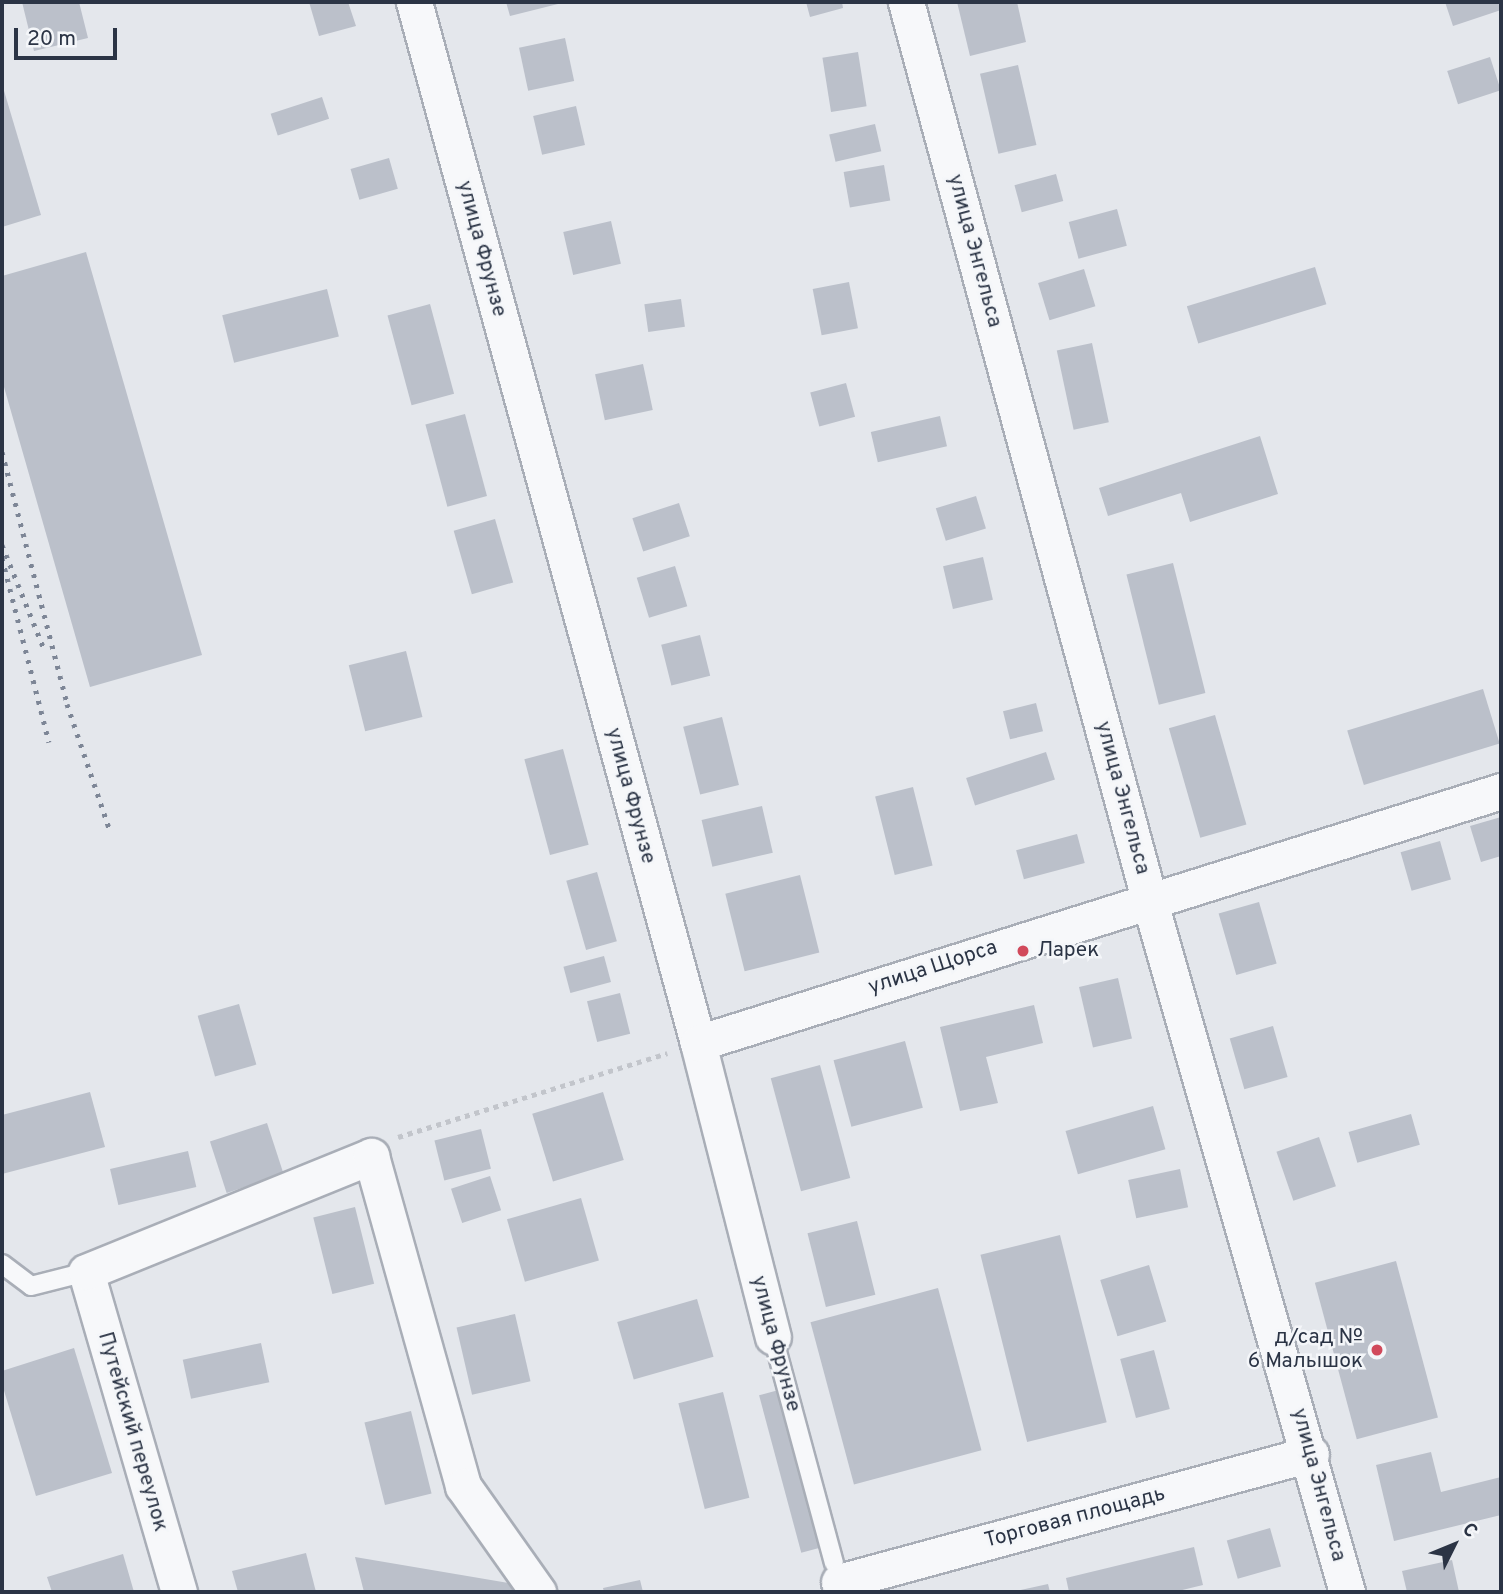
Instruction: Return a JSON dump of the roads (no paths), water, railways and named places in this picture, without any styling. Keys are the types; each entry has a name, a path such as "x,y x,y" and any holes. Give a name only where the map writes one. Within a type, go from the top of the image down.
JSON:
{"street":[{"name":"улица Фрунзе","path":"414,2 698,1043 773,1336"},
{"name":"улица Энгельса","path":"906,2 1149,899 1311,1454 1347,1592"},
{"name":"улица Щорса","path":"698,1043 1149,899 1501,791"},
{"path":"86,1272 371,1156 463,1486 538,1592"},
{"name":"Путейский переулок","path":"86,1272 179,1592"},
{"name":"Торговая площадь","path":"839,1579 1311,1454"}],"lane":[{"path":"2,1264 31,1286 86,1272"},
{"name":"улица Фрунзе","path":"773,1336 839,1579"}],"railway":[{"path":"2,452 67,704 110,831"},
{"path":"2,545 44,649"},
{"path":"2,558 49,742"}],"place":[{"name":"Ларек","path":"1023,951"},
{"name":"д/сад № 6 Малышок","path":"1377,1350"}]}
